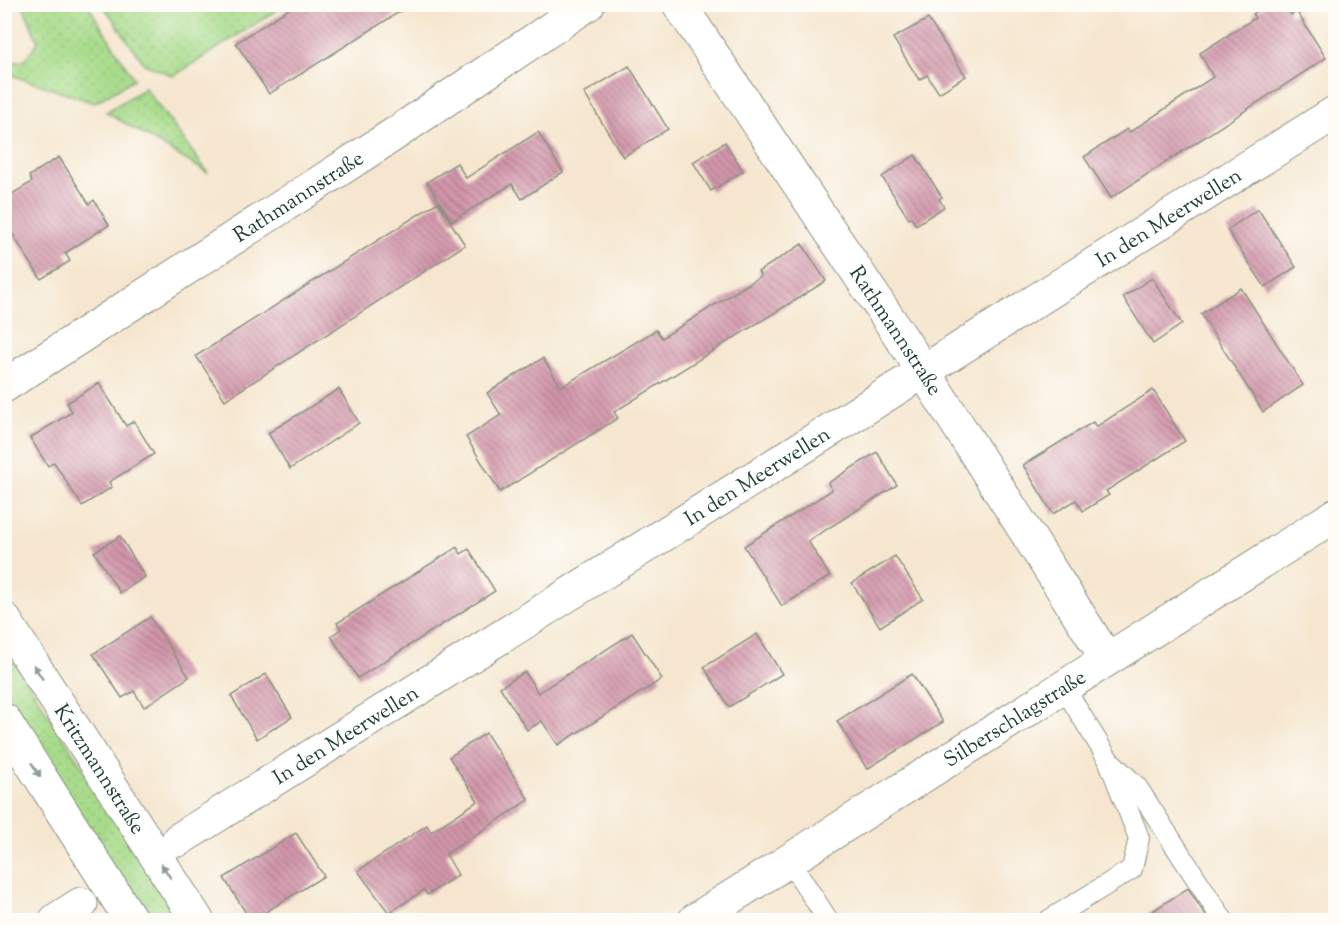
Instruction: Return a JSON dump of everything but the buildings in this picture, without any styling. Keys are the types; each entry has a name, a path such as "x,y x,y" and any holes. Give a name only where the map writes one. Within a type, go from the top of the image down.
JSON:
{"street":[{"name":"Rathmannstraße","path":"4,386 390,137 588,4"},
{"name":"Rathmannstraße","path":"680,4 924,372 1107,659"},
{"name":"In den Meerwellen","path":"178,840 1335,112"},
{"name":"Silberschlagstraße","path":"695,921 1335,515"},
{"name":"Kritzmannstraße","path":"4,619 197,921"},
{"path":"4,720 131,921"}],"lane":[{"path":"1049,921 1132,869 1139,838 1108,759 1063,686"},
{"path":"1108,759 1137,787 1223,921"},
{"path":"789,860 828,921"}],"green space":[{"path":"87,4 134,79 94,103 5,73 5,63 24,61 38,42 23,5"},
{"path":"103,5 285,5 174,76 144,64"},
{"path":"145,88 208,173 106,112"},
{"path":"4,645 180,920 140,920 5,707"}]}
